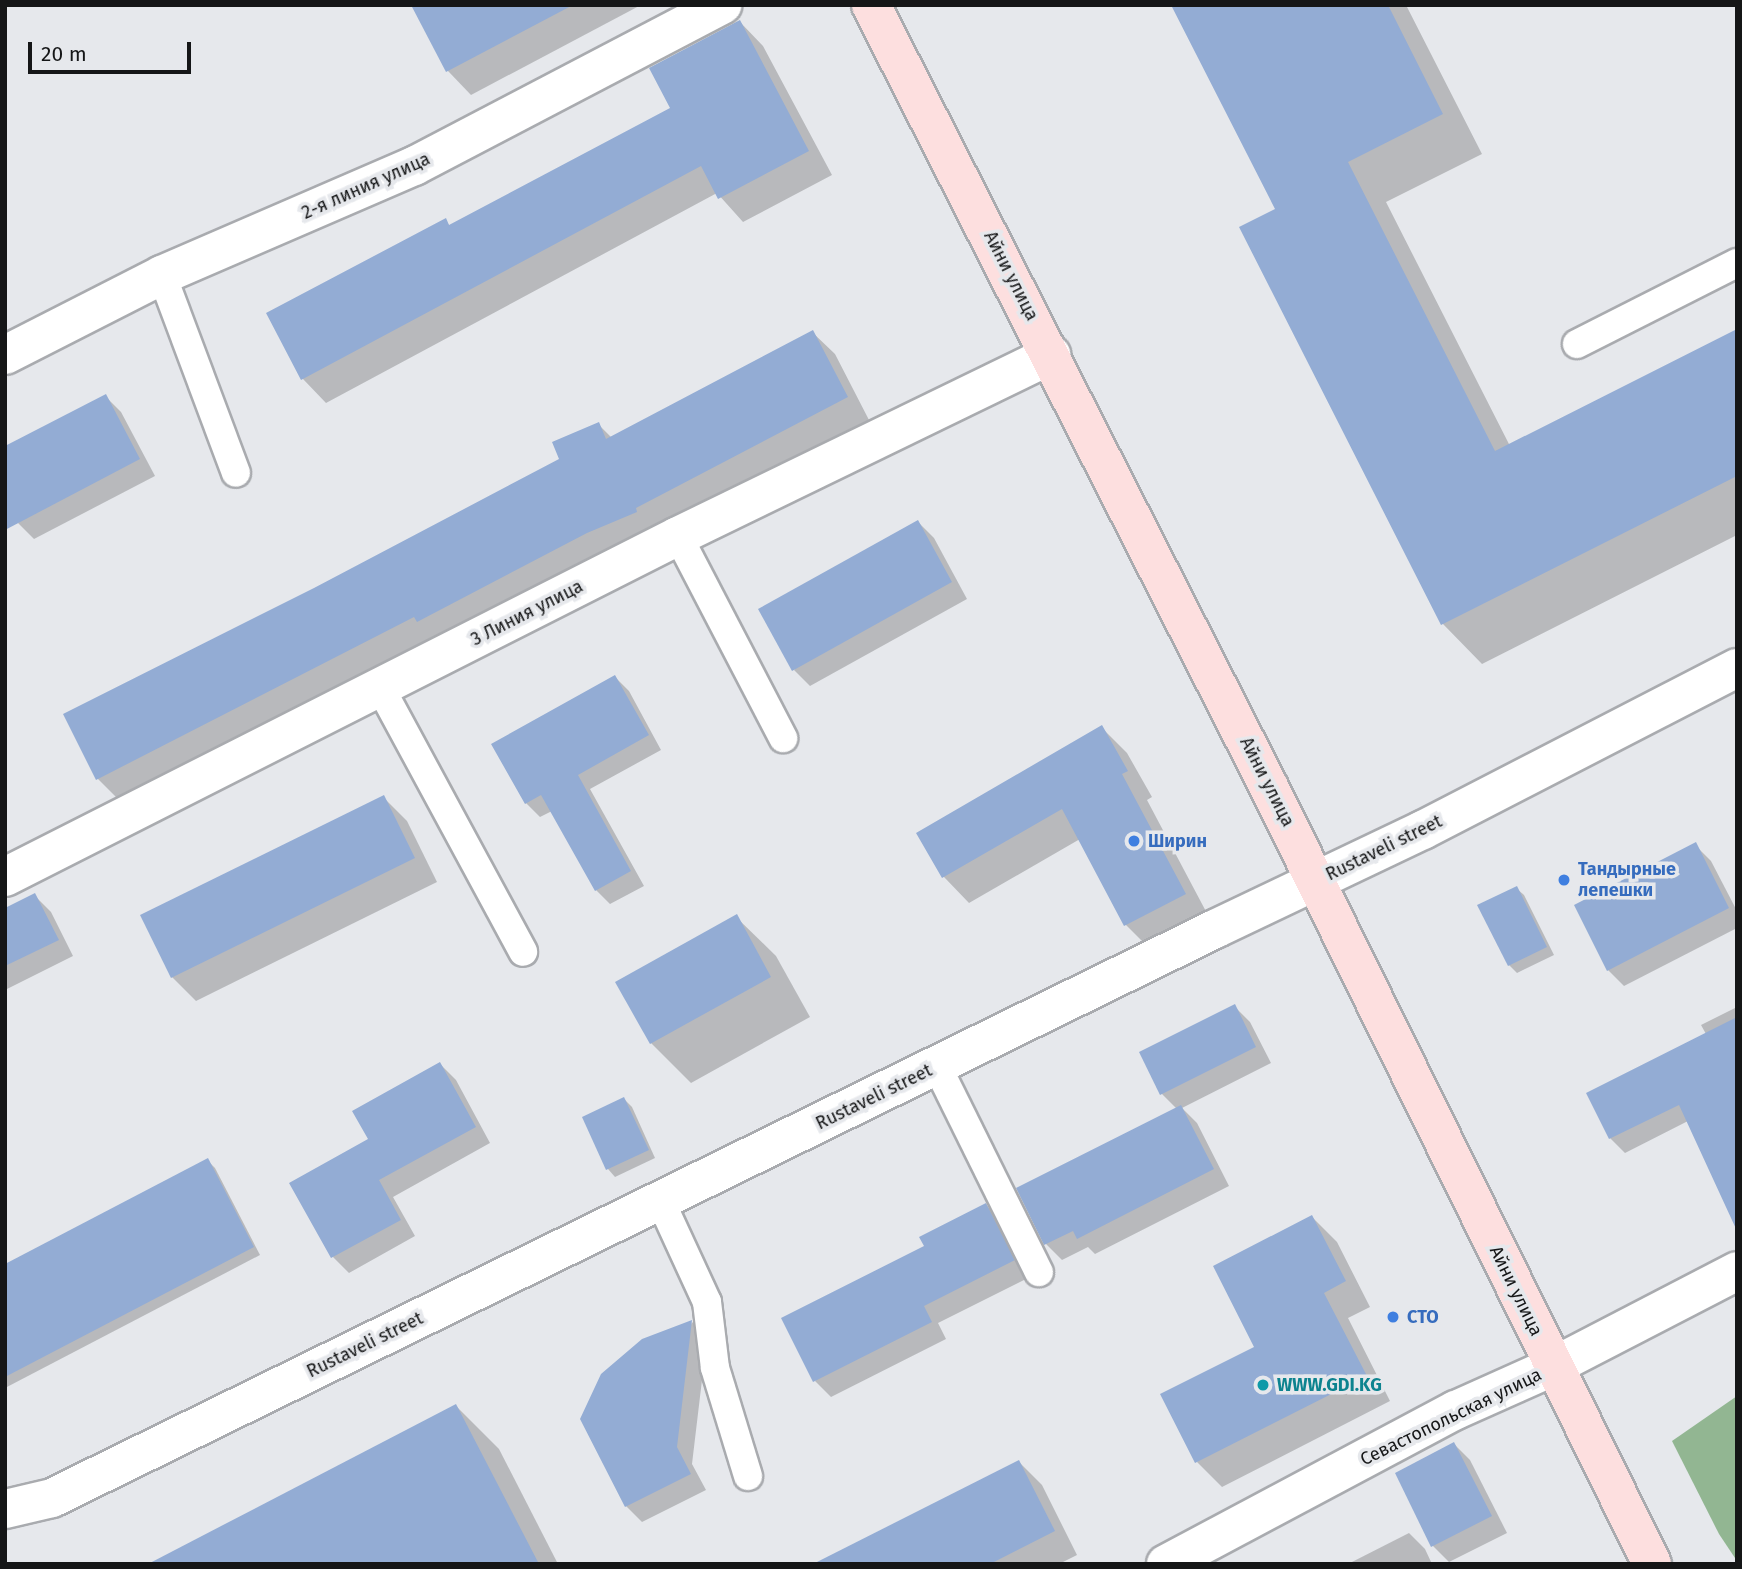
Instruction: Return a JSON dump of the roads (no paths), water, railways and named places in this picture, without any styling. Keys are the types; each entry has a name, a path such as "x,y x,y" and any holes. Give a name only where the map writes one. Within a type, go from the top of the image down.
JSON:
{"street":[{"name":"2-я линия улица","path":"5,355 162,275 414,166 722,5"},
{"name":"Айни улица","path":"872,5 1316,881 1552,1367 1652,1564"},
{"name":"3 Линия улица","path":"5,877 678,536 1051,355"},
{"name":"Rustaveli street","path":"5,1508 52,1498 1423,831 1737,668"},
{"name":"Севастопольская улица","path":"1174,1562 1456,1410 1552,1367 1737,1271"}],"lane":[{"path":"1577,344 1737,263"},
{"path":"162,275 236,473"},
{"path":"678,536 783,738"},
{"path":"380,687 523,951"},
{"path":"937,1066 1039,1272"},
{"path":"661,1202 707,1302 715,1368 748,1476"}],"place":[{"name":"Ширин","path":"1134,841"},
{"name":"Тандырные лепешки","path":"1564,880"},
{"name":"СТО","path":"1393,1317"},
{"name":"WWW.GDI.KG","path":"1263,1385"}]}
